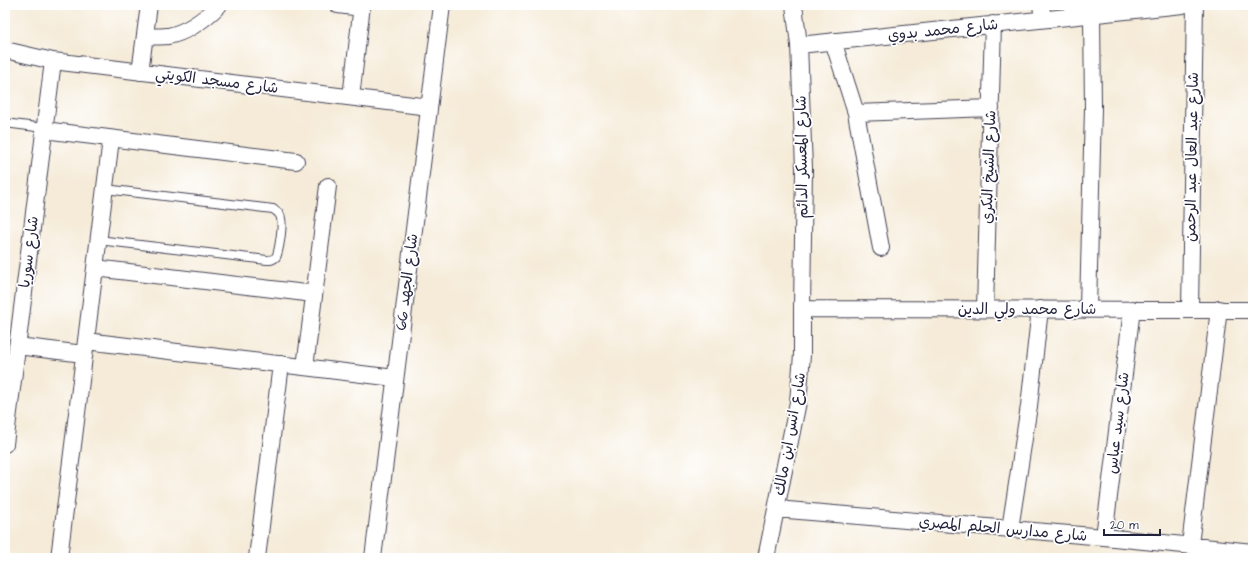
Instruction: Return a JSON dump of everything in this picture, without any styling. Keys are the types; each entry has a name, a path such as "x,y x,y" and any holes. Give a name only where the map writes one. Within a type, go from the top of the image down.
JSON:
{"street":[{"path":"140,72 145,36 146,5"},
{"path":"145,36 168,36 189,29 219,5"},
{"path":"338,5 362,6 351,98"},
{"name":"شارع الجهد 66","path":"373,558 442,5"},
{"name":"شارع المعسكر الدائم","path":"794,5 799,45 804,168 802,309"},
{"name":"شارع محمد بدوي","path":"799,45 993,24 1042,12 1092,14 1183,5"},
{"name":"شارع عبد العال عبد الرحمن","path":"1190,309 1195,5"},
{"path":"1088,309 1093,108 1092,14"},
{"name":"شارع الشيخ البكري","path":"985,309 993,24"},
{"path":"832,41 856,113 881,248"},
{"name":"شارع مسجد الكويتي","path":"5,50 52,61 429,107"},
{"name":"شارع سوريا","path":"5,444 52,61"},
{"path":"856,113 991,108"},
{"path":"44,129 111,139 296,161"},
{"path":"59,558 111,139"},
{"path":"305,367 328,186"},
{"path":"95,268 314,294"},
{"name":"شارع محمد ولي الدين","path":"802,309 1253,310"},
{"name":"شارع انس ابن مالك","path":"766,558 798,402 802,355 802,309"},
{"path":"1010,529 1029,406 1040,309"},
{"name":"شارع سيد عباس","path":"1104,537 1132,310"},
{"path":"1190,545 1219,310"},
{"path":"17,346 85,347 281,364 395,378"},
{"path":"257,558 281,364"},
{"name":"شارع مدارس الحلم المصري","path":"776,509 1104,537 1253,552"}],"lane":[{"path":"5,123 44,129"},
{"path":"98,240 267,260 273,259 277,256 278,250 282,218 278,212 273,209 105,189"}]}
